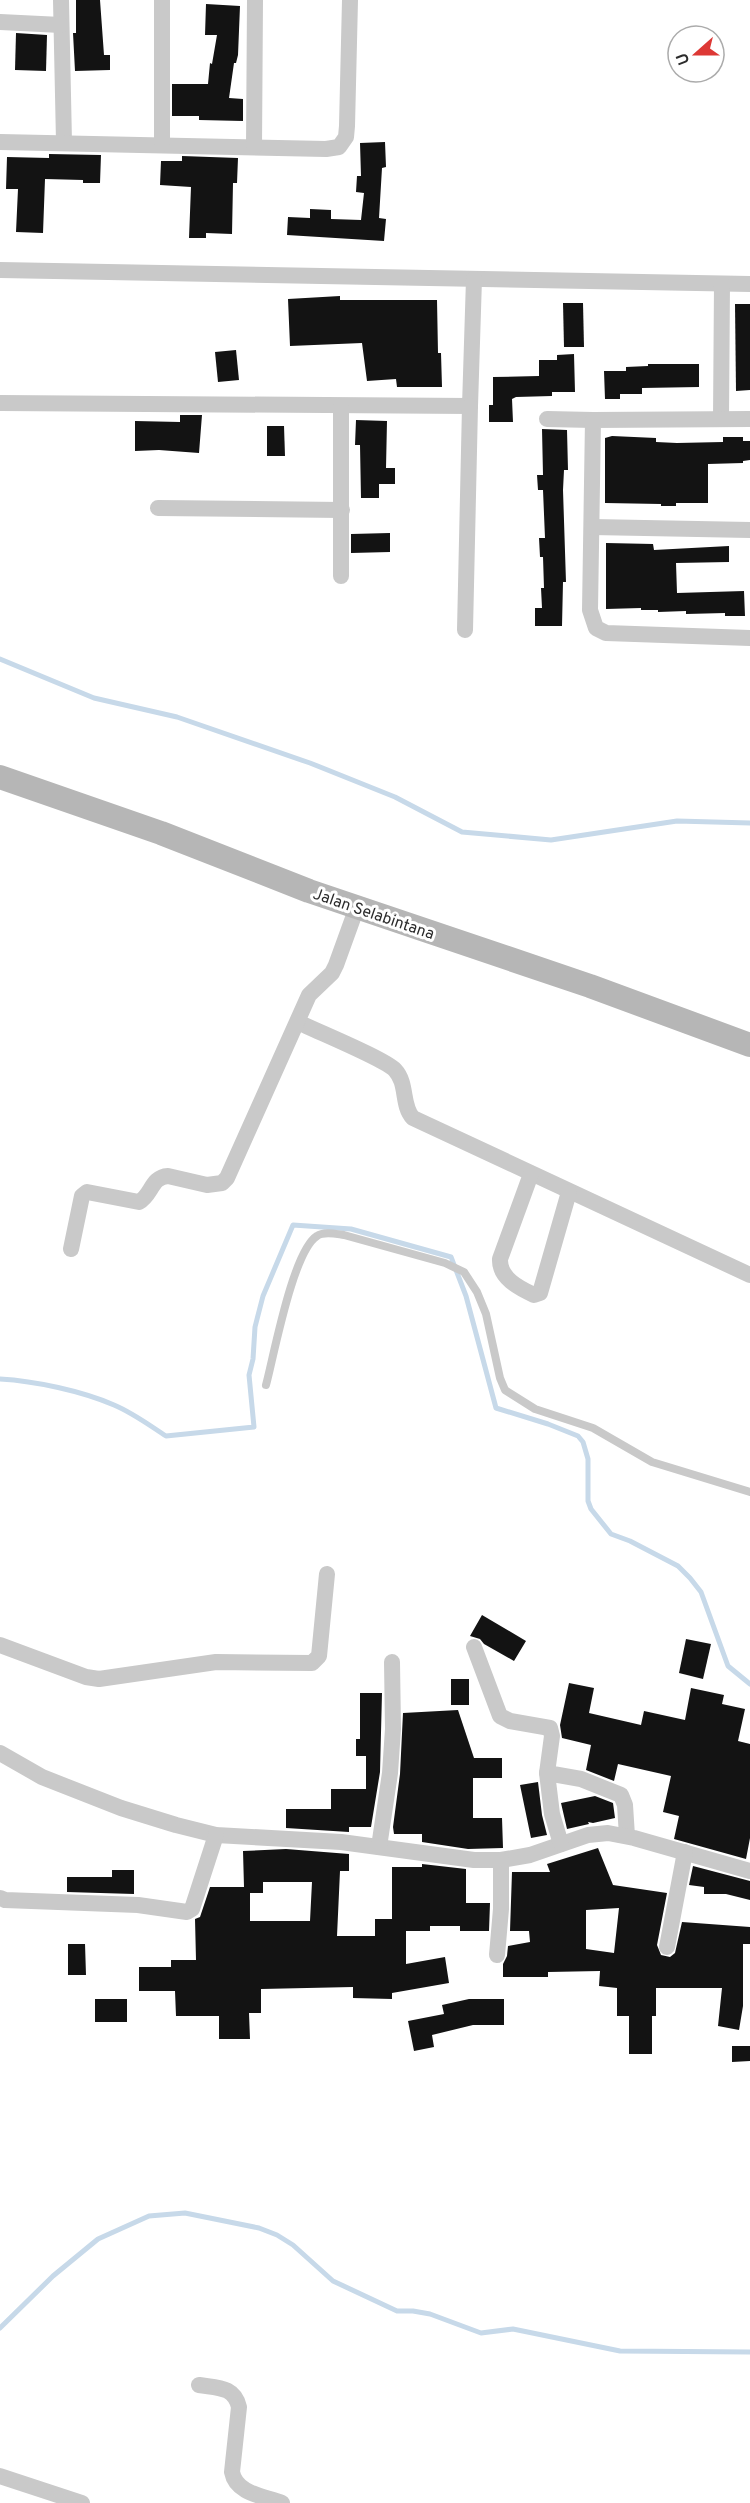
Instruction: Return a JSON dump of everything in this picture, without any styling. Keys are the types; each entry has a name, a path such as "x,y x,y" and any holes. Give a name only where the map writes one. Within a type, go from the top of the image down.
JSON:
{"street":[{"path":"61,0 64,142"},
{"path":"162,0 162,144"},
{"path":"254,147 255,0"},
{"path":"0,142 339,147 343,143 347,126 350,0"},
{"path":"0,22 61,25"},
{"path":"0,270 750,284"},
{"path":"465,630 474,279"},
{"path":"721,418 722,284"},
{"path":"0,403 470,406"},
{"path":"341,406 341,576"},
{"path":"547,419 750,419"},
{"path":"593,420 590,610 596,628 606,633 750,638"},
{"path":"158,508 342,510"},
{"path":"592,527 750,530"},
{"name":"Jalan Selabintana","path":"0,777 161,833 357,908 590,986 750,1045"},
{"path":"71,1249 82,1196 87,1192 139,1202 146,1198 157,1179 162,1176 207,1185 222,1183 231,1171 309,995 332,973 357,908"},
{"path":"298,1022 395,1069 404,1090 408,1113 413,1118 750,1275"},
{"path":"531,1174 500,1259 500,1267 502,1274 534,1295 540,1293 569,1192"},
{"path":"0,1645 86,1677 99,1679 216,1662 312,1663 319,1656 327,1574"},
{"path":"474,1647 500,1716 510,1721 546,1726 551,1730 547,1773 552,1814 561,1844"},
{"path":"378,1847 390,1773 393,1730 392,1662"},
{"path":"0,1753 42,1777 122,1808 176,1825 216,1834 378,1847 474,1860 501,1860 530,1855 598,1833 627,1836 750,1871"},
{"path":"547,1773 581,1779 619,1793 625,1802 627,1836"},
{"path":"0,1898 138,1905 187,1912 192,1909 216,1834"},
{"path":"667,1947 685,1852"},
{"path":"497,1955 501,1860"},
{"path":"199,2385 230,2391 236,2397 239,2407 232,2472 234,2481 240,2488 282,2503"},
{"path":"0,2476 82,2503"}],"lane":[{"path":"266,1385 296,1268 307,1247 317,1236 329,1233 344,1235 445,1263 464,1272 477,1292 486,1314 500,1378 505,1390 535,1409 593,1428 652,1462 750,1492"}],"building":[{"path":"76,0 100,0 104,55 110,55 110,70 75,71 73,33 76,33"},
{"path":"206,4 240,6 238,55 234,63 229,98 243,99 243,121 199,120 199,116 172,116 172,84 208,84 210,63 212,64 217,35 205,35"},
{"path":"16,33 47,35 46,71 15,70"},
{"path":"385,142 386,167 382,168 379,218 386,219 384,241 287,235 288,217 310,218 310,209 331,210 331,219 361,220 364,193 356,192 357,176 361,176 360,143"},
{"path":"49,154 101,155 100,183 45,179 43,233 16,232 18,189 6,189 7,157 49,158"},
{"path":"182,156 238,158 237,183 233,183 232,234 206,233 206,238 189,238 191,187 160,185 161,161 182,161"},
{"path":"340,296 340,300 437,300 438,353 441,353 442,387 397,387 396,379 367,381 362,343 290,346 288,299"},
{"path":"563,303 583,303 584,347 564,347"},
{"path":"735,304 750,304 750,390 736,391"},
{"path":"236,350 239,380 218,382 215,352"},
{"path":"574,354 575,392 552,392 552,396 516,397 512,399 513,422 489,422 489,405 493,405 493,377 539,376 539,360 557,360 557,355"},
{"path":"648,364 699,364 699,387 642,388 642,394 620,394 620,399 605,399 604,371 626,371 626,367 648,366"},
{"path":"180,415 202,415 199,453 135,451 135,421 180,422"},
{"path":"356,420 387,421 386,468 395,468 395,484 379,484 379,498 361,498 360,445 355,445"},
{"path":"267,426 284,426 285,456 267,456"},
{"path":"542,429 567,430 568,470 564,470 563,490 566,582 563,582 562,626 535,626 535,608 542,608 541,588 544,588 543,557 540,557 539,538 545,538 543,490 538,490 537,475 543,475"},
{"path":"612,436 656,438 656,442 677,443 723,442 723,437 743,437 743,441 750,441 750,460 743,461 743,463 708,464 708,503 676,503 676,506 661,506 661,504 605,503 605,438"},
{"path":"390,533 390,552 351,553 351,534"},
{"path":"606,543 653,544 654,550 729,546 729,562 676,563 677,593 744,591 745,616 725,616 725,613 686,614 686,611 658,612 658,610 641,610 641,608 606,609"},
{"path":"482,1615 526,1641 514,1661 484,1644 480,1639 470,1636"},
{"path":"686,1639 711,1644 703,1679 679,1673"},
{"path":"451,1679 469,1679 469,1705 451,1705"},
{"path":"569,1683 594,1688 589,1713 641,1725 644,1711 685,1720 691,1688 724,1695 722,1704 745,1709 738,1741 750,1744 750,1838 746,1859 674,1839 679,1816 663,1812 671,1776 618,1764 614,1781 586,1770 591,1745 562,1738 560,1725"},
{"path":"360,1693 382,1693 380,1772 371,1827 349,1827 349,1832 286,1828 286,1809 331,1809 331,1789 366,1789 366,1756 356,1756 356,1739 360,1739"},
{"path":"458,1710 474,1758 502,1758 502,1778 473,1778 473,1818 502,1818 503,1848 468,1849 422,1842 422,1834 394,1834 403,1713"},
{"path":"538,1782 547,1835 531,1838 520,1785"},
{"path":"595,1796 613,1803 615,1818 588,1822 589,1824 567,1829 561,1803"},
{"path":"598,1848 613,1885 667,1893 657,1945 661,1955 670,1957 675,1953 682,1922 750,1927 750,1944 743,1944 743,2006 739,2030 718,2026 722,1988 656,1988 656,2016 652,2016 652,2054 629,2054 629,2016 617,2016 617,1988 599,1986 600,1971 548,1972 548,1977 503,1977 503,1964 508,1946 530,1942 529,1931 510,1931 512,1872 550,1872 547,1864","holes":["619,1908 614,1953 586,1949 586,1910"]},
{"path":"286,1849 349,1854 349,1871 340,1871 337,1936 375,1936 375,1919 392,1919 392,1867 422,1867 422,1864 466,1869 466,1903 490,1903 489,1931 460,1931 460,1926 430,1926 430,1931 406,1931 406,1964 445,1957 449,1983 392,1993 392,1999 353,1998 353,1987 261,1989 261,2013 249,2013 250,2039 219,2039 219,2016 176,2016 175,1991 139,1991 139,1967 171,1967 171,1960 196,1960 195,1919 200,1917 210,1887 244,1887 243,1851","holes":["263,1882 312,1882 310,1921 250,1921 250,1893 263,1893"]},
{"path":"693,1866 750,1881 750,1900 726,1894 704,1894 704,1887 689,1885"},
{"path":"112,1870 134,1870 134,1894 67,1892 67,1877 112,1877"},
{"path":"68,1944 85,1944 86,1975 68,1975"},
{"path":"95,1999 127,1999 127,2022 95,2022"},
{"path":"469,1999 504,1999 504,2025 473,2025 432,2035 434,2047 414,2051 408,2021 444,2014 442,2005"},
{"path":"732,2046 750,2046 750,2061 732,2062"}],"waterway":[{"path":"0,659 94,698 177,717 310,763 395,797 462,832 551,840 677,821 750,823"},
{"path":"0,1379 28,1382 88,1395 128,1412 166,1436 254,1427 249,1375 253,1359 255,1327 263,1296 293,1225 351,1229 451,1257 466,1296 496,1408 578,1436 583,1442 588,1459 588,1501 591,1509 611,1534 630,1541 678,1566 690,1578 701,1592 728,1666 750,1684"},
{"path":"0,2328 53,2276 98,2239 149,2216 185,2213 259,2228 277,2235 293,2245 333,2281 397,2311 430,2314 481,2333 513,2329 620,2351 750,2352"}]}
